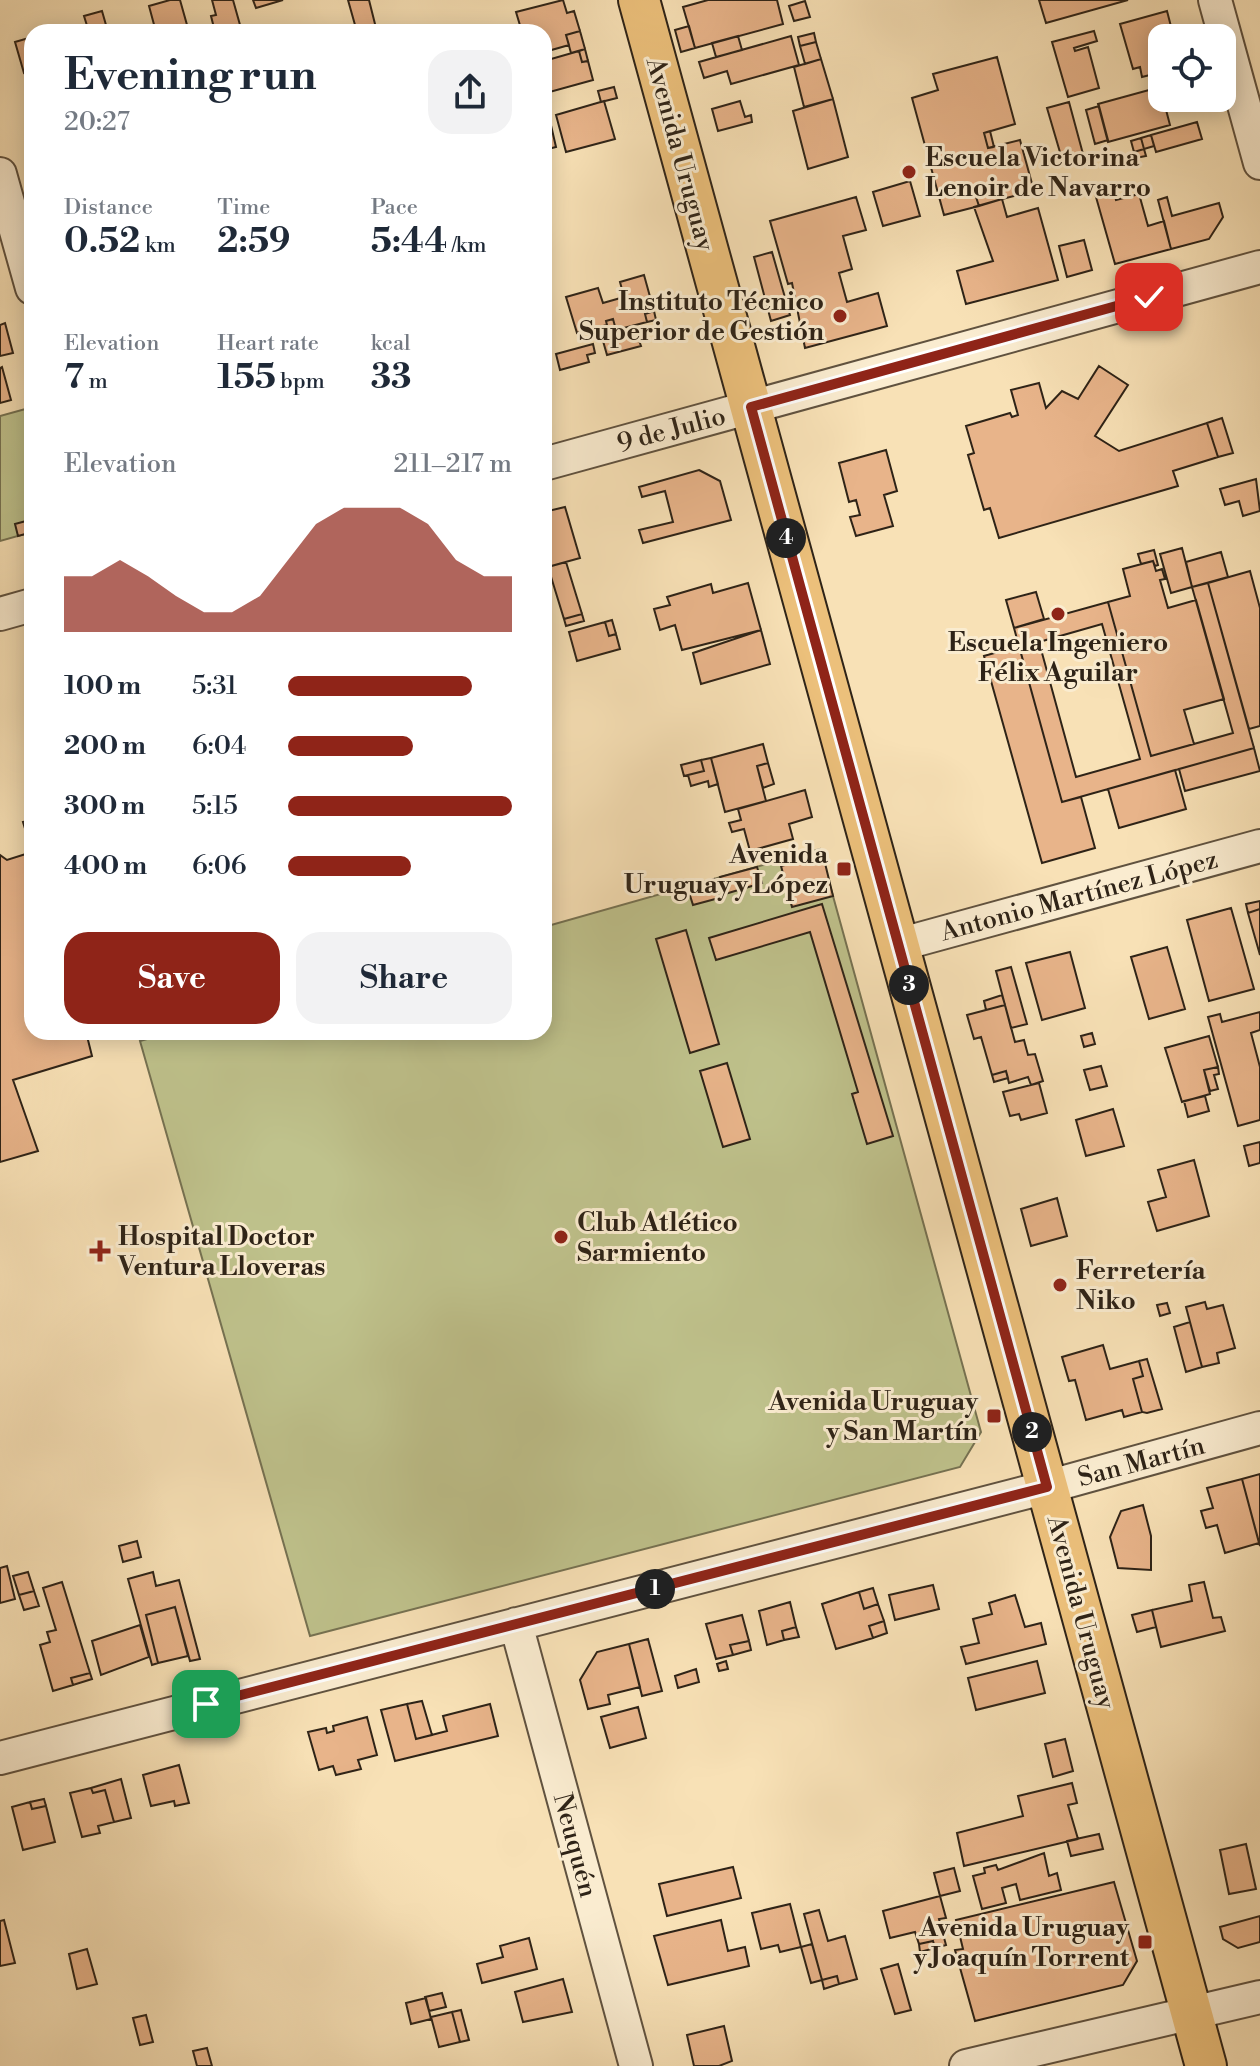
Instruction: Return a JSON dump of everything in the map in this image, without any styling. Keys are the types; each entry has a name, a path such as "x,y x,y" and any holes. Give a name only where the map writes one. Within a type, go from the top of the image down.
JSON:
{"main road":[{"name":"Avenida Uruguay","path":"639,0 1206,2066"}],"street":[{"path":"1215,0 1260,163"},
{"path":"0,174 24,260"},
{"name":"9 de Julio","path":"552,462 1260,267"},
{"path":"0,614 24,607"},
{"name":"Antonio Martínez López","path":"898,945 1260,846"},
{"name":"San Martín","path":"0,1758 1047,1487 1260,1428"},
{"name":"Neuquén","path":"516,1624 636,2066"},
{"path":"966,2066 1260,1997"}],"green space":[{"path":"24,409 24,534 0,541 0,416"},
{"name":"Club Atlético Sarmiento","path":"820,849 981,1432 960,1467 310,1636 140,1041 552,1040 552,925"}],"building":[{"path":"180,0 187,24 154,24 149,6"},
{"path":"212,0 233,0 240,24 213,24 211,16 216,15"},
{"path":"253,0 283,0 256,8"},
{"path":"348,0 369,0 375,24 355,24"},
{"path":"563,0 567,13 574,11 580,31 566,35 569,45 552,50 552,24 520,24 516,12"},
{"path":"708,0 777,0 783,24 695,48 683,7"},
{"path":"1039,0 1128,0 1046,23"},
{"path":"805,1 810,17 794,21 789,6"},
{"path":"102,11 106,24 86,24 84,16"},
{"path":"1167,11 1170,24 1148,24 1148,76 1142,77 1140,67 1133,69 1120,24"},
{"path":"689,26 695,48 681,52 675,30"},
{"path":"580,31 585,49 571,53 566,35"},
{"path":"1094,31 1097,41 1074,48 1075,51 1088,47 1099,88 1068,97 1052,42"},
{"path":"814,33 816,42 800,46 798,37"},
{"path":"738,36 742,50 716,57 712,43"},
{"path":"791,36 799,65 731,84 727,71 704,78 699,62"},
{"path":"24,39 24,73 15,42"},
{"path":"816,42 821,59 805,64 800,46"},
{"path":"585,49 588,61 582,62 579,51"},
{"path":"579,51 582,62 588,61 593,80 552,91 552,59"},
{"path":"997,57 1015,124 984,133 988,148 1020,140 1034,191 1002,199 999,190 976,197 979,206 944,215 912,98 938,90 933,74"},
{"path":"821,59 833,99 804,107 794,67"},
{"path":"614,87 617,98 601,102 598,91"},
{"path":"1148,90 1148,112 1167,112 1170,125 1108,142 1098,104"},
{"path":"833,99 848,157 808,169 793,111"},
{"path":"604,101 615,139 566,152 556,115"},
{"path":"740,101 745,117 751,115 752,122 718,131 712,109"},
{"path":"1069,102 1083,154 1062,159 1047,108"},
{"path":"1099,106 1108,140 1095,144 1086,110"},
{"path":"1197,122 1202,139 1156,152 1151,135"},
{"path":"990,131 994,147 988,148 984,133"},
{"path":"1151,135 1154,146 1144,149 1141,138"},
{"path":"1141,138 1144,149 1134,152 1131,141"},
{"path":"1144,149 1146,156 1135,158 1134,152"},
{"path":"910,181 920,216 883,226 873,192"},
{"path":"1112,185 1116,200 1139,194 1148,226 1164,221 1171,249 1115,264 1094,190"},
{"path":"999,190 1002,199 979,206 976,197"},
{"path":"856,197 866,230 843,236 852,269 839,273 847,302 878,293 887,326 805,348 792,283 788,284 770,221"},
{"path":"1167,197 1172,216 1219,203 1223,217 1209,239 1171,249 1158,200"},
{"path":"1002,199 1007,217 1038,208 1058,280 966,304 957,271 993,261 974,207"},
{"path":"1084,240 1092,270 1067,277 1059,246"},
{"path":"772,252 790,315 771,321 754,257"},
{"path":"644,275 654,311 645,314 647,322 616,330 613,319 606,321 607,325 577,333 566,297 598,288 603,303 624,297 620,282"},
{"path":"654,311 656,320 647,322 645,314"},
{"path":"613,319 616,330 609,333 606,321"},
{"path":"5,323 13,353 0,356 0,325"},
{"path":"636,332 641,346 607,355 603,341"},
{"path":"593,344 595,353 587,355 589,362 560,370 556,354"},
{"path":"1099,366 1128,385 1095,436 1119,451 1207,423 1218,457 1173,471 1178,486 999,538 990,508 984,510 968,455 974,453 966,426 1010,413 1012,417 1018,415 1011,390 1039,383 1046,408 1062,391 1078,399"},
{"path":"0,368 11,400 0,403"},
{"path":"1222,418 1233,453 1218,457 1207,423"},
{"path":"886,450 897,491 884,495 893,526 856,536 850,517 860,515 856,500 849,502 839,463"},
{"path":"699,470 720,481 731,520 643,543 639,530 673,522 665,491 642,497 639,487"},
{"path":"1256,479 1260,511 1243,516 1239,501 1225,505 1220,489"},
{"path":"565,507 580,558 552,566 552,510"},
{"path":"24,522 24,534 18,536 15,524"},
{"path":"1182,548 1192,587 1171,593 1160,554"},
{"path":"1154,550 1158,565 1155,566 1153,561 1141,564 1138,554"},
{"path":"1221,552 1228,577 1192,587 1186,562"},
{"path":"1153,561 1156,571 1162,569 1165,579 1160,580 1168,608 1196,600 1224,699 1184,710 1194,744 1151,756 1108,602 1130,596 1123,569"},
{"path":"566,562 582,614 564,619 552,580 552,566"},
{"path":"1250,571 1260,608 1260,726 1249,729 1208,583"},
{"path":"748,583 761,630 682,650 675,625 660,630 654,609 670,605 667,597 711,584 713,593"},
{"path":"1208,583 1254,748 1062,802 1014,628 1108,602 1151,756 1233,733 1192,587","holes":["1102,624 1140,759 1076,777 1039,642"]},
{"path":"1036,592 1044,619 1014,628 1006,600"},
{"path":"582,614 584,621 566,626 564,619"},
{"path":"612,620 616,634 609,636 605,622"},
{"path":"605,622 609,636 616,634 620,649 577,661 569,632"},
{"path":"761,630 770,664 701,684 693,653"},
{"path":"1019,646 1062,802 1081,797 1095,848 1042,863 984,656"},
{"path":"763,744 768,763 757,766 766,801 725,812 711,758"},
{"path":"1254,748 1260,771 1185,791 1179,769"},
{"path":"711,758 718,784 709,787 708,781 691,786 688,775 704,771 701,760"},
{"path":"701,760 704,771 684,776 681,765"},
{"path":"768,763 774,784 763,788 757,766"},
{"path":"1175,770 1186,809 1119,828 1108,789"},
{"path":"805,790 812,817 789,824 793,839 750,851 744,829 732,832 729,823 741,820 738,809"},
{"path":"0,855 7,860 24,855 24,1040 88,1040 92,1056 13,1080 38,1151 0,1162"},
{"path":"823,855 833,896 792,907 781,866"},
{"path":"757,867 762,883 725,894 720,877"},
{"path":"714,879 719,898 693,905 687,886"},
{"path":"1260,901 1260,909 1248,913 1246,904"},
{"path":"822,904 893,1136 867,1144 852,1094 858,1092 810,932 716,960 709,938"},
{"path":"1231,908 1254,989 1209,1001 1187,920"},
{"path":"1260,909 1260,955 1248,913"},
{"path":"686,930 719,1044 690,1053 656,939"},
{"path":"1167,947 1185,1009 1149,1019 1131,957"},
{"path":"1070,952 1085,1008 1042,1020 1026,963"},
{"path":"1011,967 1027,1024 1011,1028 996,971"},
{"path":"1002,995 1005,1005 986,1010 984,1001"},
{"path":"1005,1005 1015,1042 1024,1040 1028,1055 1035,1054 1043,1081 1031,1085 1028,1077 1009,1083 1006,1071 992,1075 981,1037 974,1039 967,1015"},
{"path":"1260,1012 1260,1030 1251,1033 1260,1067 1260,1120 1238,1126 1208,1017 1220,1014 1222,1022"},
{"path":"1092,1033 1095,1044 1084,1047 1081,1036"},
{"path":"1209,1036 1218,1067 1204,1070 1210,1094 1182,1102 1165,1048"},
{"path":"727,1063 750,1139 723,1147 700,1071"},
{"path":"1101,1066 1107,1086 1090,1090 1084,1070"},
{"path":"1218,1067 1219,1074 1214,1075 1218,1089 1210,1091 1204,1070"},
{"path":"1006,1071 1008,1078 994,1082 992,1075"},
{"path":"1039,1083 1047,1113 1021,1120 1019,1114 1010,1116 1003,1092"},
{"path":"1205,1096 1209,1111 1188,1117 1184,1101"},
{"path":"1113,1109 1124,1146 1086,1156 1076,1120"},
{"path":"1260,1142 1260,1163 1249,1166 1244,1146"},
{"path":"1194,1160 1209,1216 1157,1231 1148,1202 1166,1197 1158,1170"},
{"path":"1057,1198 1067,1236 1031,1246 1021,1209"},
{"path":"1205,1302 1207,1309 1223,1305 1235,1348 1217,1353 1219,1363 1202,1367 1186,1307"},
{"path":"1167,1303 1170,1313 1160,1316 1157,1305"},
{"path":"1190,1322 1202,1367 1186,1372 1174,1327"},
{"path":"1103,1345 1110,1369 1139,1361 1143,1376 1133,1379 1142,1412 1124,1417 1122,1410 1086,1420 1075,1380 1069,1381 1062,1357"},
{"path":"1147,1359 1162,1409 1147,1413 1142,1412 1133,1379 1143,1376 1139,1361"},
{"path":"1260,1474 1260,1546 1242,1479"},
{"path":"1242,1479 1259,1543 1225,1553 1217,1525 1206,1528 1201,1511 1213,1508 1207,1488"},
{"path":"1143,1505 1151,1536 1151,1570 1118,1568 1110,1537 1121,1511"},
{"path":"137,1541 141,1557 123,1562 119,1546"},
{"path":"7,1566 15,1599 0,1603 0,1568"},
{"path":"28,1572 34,1591 19,1595 13,1576"},
{"path":"153,1572 156,1586 179,1580 200,1659 190,1661 175,1607 146,1615 158,1663 152,1665 128,1579"},
{"path":"62,1582 90,1673 71,1678 73,1685 53,1691 40,1645 50,1642 47,1632 56,1630 43,1588"},
{"path":"1204,1582 1213,1618 1221,1617 1225,1631 1161,1647 1152,1610 1192,1601 1189,1585"},
{"path":"933,1585 939,1609 895,1620 889,1595"},
{"path":"873,1588 878,1604 864,1609 859,1592"},
{"path":"34,1591 39,1606 24,1610 19,1595"},
{"path":"859,1592 864,1609 878,1604 884,1621 869,1626 873,1638 836,1649 822,1604"},
{"path":"1015,1595 1025,1627 1041,1623 1046,1644 966,1664 961,1647 979,1643 973,1619 992,1614 989,1603"},
{"path":"790,1602 796,1627 782,1631 784,1640 767,1645 759,1611"},
{"path":"175,1607 188,1656 158,1663 146,1615"},
{"path":"1152,1610 1156,1627 1137,1632 1132,1615"},
{"path":"742,1615 749,1641 730,1645 733,1655 716,1659 706,1624"},
{"path":"884,1621 887,1633 873,1638 869,1626"},
{"path":"140,1625 149,1657 101,1675 92,1641"},
{"path":"796,1627 799,1637 784,1640 782,1631"},
{"path":"648,1639 662,1691 642,1696 629,1644"},
{"path":"749,1641 751,1650 733,1655 730,1645"},
{"path":"629,1644 640,1687 608,1695 610,1704 588,1709 580,1680 597,1652"},
{"path":"726,1661 728,1669 719,1671 717,1664"},
{"path":"1037,1661 1045,1693 976,1710 968,1678"},
{"path":"696,1669 699,1682 678,1688 675,1676"},
{"path":"90,1673 92,1679 73,1685 71,1678"},
{"path":"422,1701 432,1735 416,1739 407,1704"},
{"path":"407,1704 416,1739 447,1731 443,1716 490,1704 498,1736 395,1761 381,1710"},
{"path":"638,1707 646,1738 610,1748 601,1717"},
{"path":"367,1717 377,1755 358,1760 361,1769 336,1775 333,1766 319,1770 308,1732 326,1728 327,1733 334,1731 333,1726"},
{"path":"1065,1739 1073,1771 1053,1777 1045,1744"},
{"path":"179,1765 189,1803 175,1806 174,1801 151,1806 143,1775"},
{"path":"121,1779 131,1818 114,1822 105,1790 93,1793 91,1788"},
{"path":"1072,1783 1077,1803 1068,1805 1078,1839 964,1866 957,1833 1023,1816 1018,1796"},
{"path":"91,1788 93,1793 105,1790 114,1822 98,1826 100,1833 82,1837 70,1793"},
{"path":"44,1799 46,1806 32,1809 30,1802"},
{"path":"30,1802 32,1809 46,1806 55,1842 23,1850 12,1807"},
{"path":"1099,1834 1103,1849 1071,1856 1067,1841"},
{"path":"1246,1844 1256,1889 1229,1894 1220,1850"},
{"path":"1044,1853 1049,1876 1057,1873 1061,1890 1020,1900 1016,1884 1002,1888 1006,1903 982,1909 973,1876 985,1873 984,1868 996,1865 998,1870"},
{"path":"733,1867 741,1898 667,1916 659,1884"},
{"path":"954,1868 960,1891 940,1896 934,1873"},
{"path":"1114,1882 1137,1961 1123,1985 975,2021 955,1950 963,1949 956,1920"},
{"path":"940,1896 946,1918 939,1919 946,1945 935,1948 933,1941 919,1944 915,1932 890,1938 883,1911"},
{"path":"790,1904 801,1947 780,1952 778,1945 761,1949 752,1913"},
{"path":"819,1910 828,1941 845,1936 857,1979 839,1984 837,1976 822,1980 804,1914"},
{"path":"1260,1916 1260,1942 1238,1948 1223,1939 1220,1927"},
{"path":"4,1920 15,1963 0,1966 0,1921"},
{"path":"721,1920 728,1951 745,1947 749,1966 668,1985 654,1936"},
{"path":"529,1938 537,1969 482,1983 477,1964 503,1957 500,1946"},
{"path":"933,1941 935,1948 920,1952 919,1944"},
{"path":"812,1944 822,1980 811,1983 801,1947"},
{"path":"87,1949 97,1984 77,1989 69,1954"},
{"path":"898,1964 911,2010 895,2014 881,1969"},
{"path":"837,1976 839,1984 824,1989 822,1980"},
{"path":"563,1979 572,2012 523,2022 515,1992"},
{"path":"442,1993 446,2007 429,2011 425,1997"},
{"path":"426,1998 431,2019 411,2024 406,2003"},
{"path":"461,2010 469,2040 460,2042 452,2012"},
{"path":"452,2012 460,2042 439,2047 431,2017"},
{"path":"146,2015 153,2042 140,2045 133,2018"},
{"path":"724,2026 732,2061 719,2066 694,2066 687,2035"},
{"path":"207,2048 212,2066 197,2066 193,2051"}],"place":[{"name":"Escuela Victorina Lenoir de Navarro","path":"909,172"},
{"name":"Instituto Técnico Superior de Gestión","path":"840,316"},
{"name":"Escuela Ingeniero Félix Aguilar","path":"1058,614"},
{"name":"Avenida Uruguay y López","path":"844,869"},
{"name":"Club Atlético Sarmiento","path":"561,1237"},
{"name":"Hospital Doctor Ventura Lloveras","path":"100,1251"},
{"name":"Ferretería Niko","path":"1060,1285"},
{"name":"Avenida Uruguay y San Martín","path":"994,1416"},
{"name":"Avenida Uruguay y Joaquín Torrent","path":"1145,1942"}],"route":[{"path":"206,1704 1047,1487 751,407 1149,297"}]}
